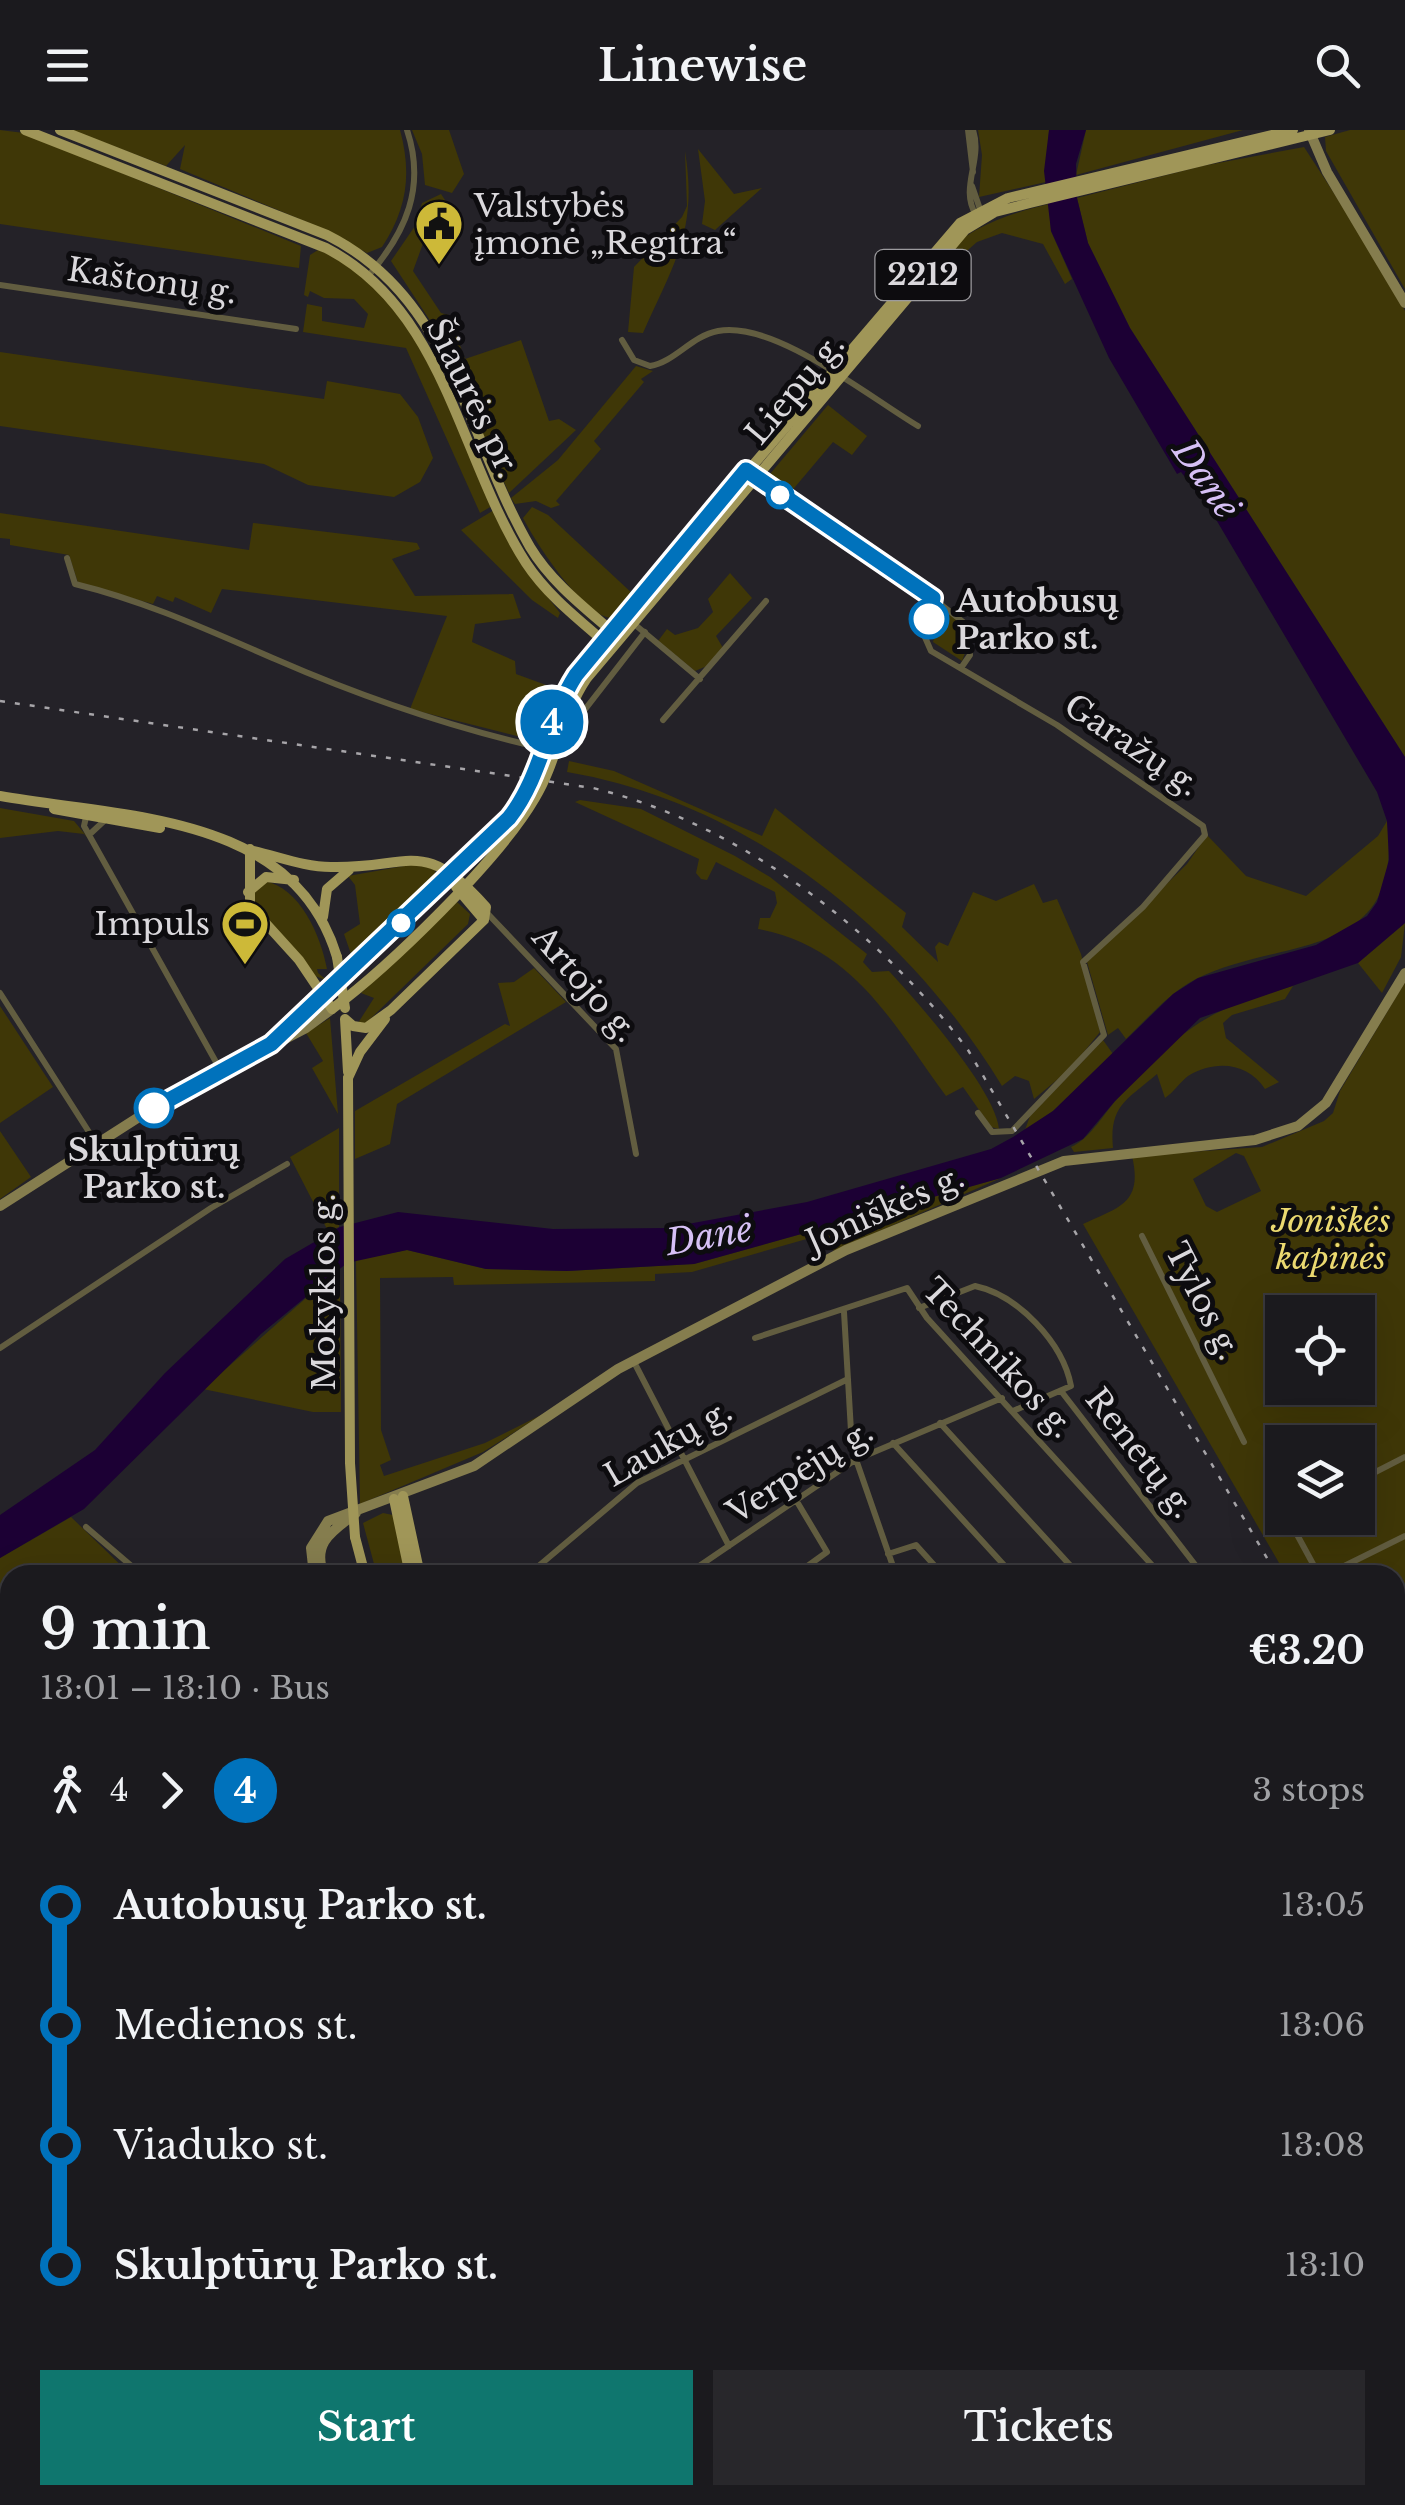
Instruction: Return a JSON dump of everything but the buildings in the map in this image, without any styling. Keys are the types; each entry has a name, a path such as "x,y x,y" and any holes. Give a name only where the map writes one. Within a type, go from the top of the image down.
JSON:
{"main road":[{"name":"Šiaurės pr.","path":"26,130 326,248 369,276 395,302 426,349 527,564 568,611 607,644"},
{"name":"Šiaurės pr.","path":"60,130 327,236 378,265 419,311 531,548 558,582 615,634"},
{"name":"Liepų g.","path":"1095,183 1293,130"},
{"name":"Liepų g.","path":"271,1044 451,877 516,809 569,687 835,375 948,234 979,215 1028,198 1330,130"},
{"path":"1310,133 1405,302"},
{"name":"Liepų g.","path":"615,634 632,622 750,473"},
{"name":"Liepų g.","path":"0,1206 96,1143 306,1028 364,984 461,886 536,796 569,706 607,644"},
{"path":"0,796 188,830 311,866 359,866 424,858 451,877 486,917 392,1010 360,1052 348,1078"},
{"path":"87,813 104,821 188,830"},
{"path":"252,850 248,892 254,911 299,960 332,1009"},
{"name":"Mokyklos g.","path":"252,850 294,880 323,919 338,957 348,1078 350,1463 355,1537 363,1565"},
{"path":"323,919 330,883 359,866"},
{"path":"248,892 266,877 294,880"},
{"name":"Joniškės g.","path":"312,1565 310,1557 320,1528 333,1518 398,1497 493,1455 633,1361 846,1250 1054,1164 1255,1140 1298,1126 1326,1103 1405,973"},
{"path":"345,1013 358,1029 366,1028 392,1010"},
{"path":"398,1497 408,1565"},
{"path":"398,1497 417,1565"},
{"name":"Joniškės g.","path":"321,1565 324,1538 356,1513"}],"street":[{"path":"369,276 405,223 413,199 415,168 407,130"},
{"path":"971,130 978,158 972,186 979,215"},
{"name":"Kaštonų g.","path":"0,285 296,328"},
{"path":"622,340 636,362 654,366 700,337 737,330 772,341 918,426"},
{"path":"750,473 967,625 970,655 961,668"},
{"path":"68,558 75,584 162,610 433,721 542,748"},
{"name":"Garažų g.","path":"933,598 926,644 1192,815 1205,835 1166,882 1083,962 1104,1036 1012,1131 996,1134 978,1113"},
{"path":"662,720 766,601"},
{"path":"632,622 700,680"},
{"path":"582,712 644,632"},
{"path":"87,813 90,834 222,1071"},
{"path":"90,834 104,821"},
{"name":"Artojo g.","path":"486,917 616,1049 636,1154"},
{"path":"0,993 96,1143"},
{"path":"0,1348 210,1208 287,1164"},
{"name":"Tylos g.","path":"1142,1236 1244,1442"},
{"name":"Renetų g.","path":"919,1308 968,1286 1002,1296 1039,1326 1070,1377 1072,1386 1061,1391 1194,1565"},
{"name":"Technikos g.","path":"755,1338 844,1312 907,1288 919,1308 1152,1565"},
{"path":"844,1312 855,1460 892,1565"},
{"path":"633,1361 729,1547"},
{"name":"Laukų g.","path":"540,1565 636,1483 683,1456 848,1378"},
{"path":"1013,1411 1061,1391"},
{"name":"Verpėjų g.","path":"701,1565 855,1460 1002,1398"},
{"path":"940,1423 1071,1565"},
{"path":"893,1444 1004,1565"},
{"path":"1375,1472 1405,1457"},
{"path":"796,1500 827,1552 809,1565"},
{"path":"86,1527 130,1565"},
{"path":"1298,1535 1316,1565"},
{"path":"1343,1565 1405,1536"},
{"path":"888,1554 916,1545 934,1565"}],"green space":[{"path":"0,130 24,133 301,246 299,268 0,224"},
{"path":"71,130 400,130 406,162 405,191 397,219 382,247 367,253 326,230 180,169 185,145 166,166"},
{"path":"412,130 449,130 464,174 452,193 425,185 422,154"},
{"path":"978,130 1049,130 1046,182 979,197 982,155"},
{"path":"1086,130 1243,130 1076,175"},
{"path":"1350,130 1405,130 1405,289 1326,151 1325,137"},
{"path":"1304,147 1389,278 1405,311 1405,757 1130,328 1088,243 1077,198 1202,166"},
{"path":"698,149 734,194 762,188 715,230 702,224 705,201"},
{"path":"685,151 688,203 680,245 643,333 628,332 634,267 682,217 687,206"},
{"path":"441,194 449,206 425,238 413,271 441,313 449,315 465,359 521,340 549,421 559,419 576,430 509,493 431,322 391,261 415,226 422,203"},
{"path":"1049,204 1051,231 1072,279 1065,284 1043,244 1002,233 977,242 918,294 929,274 956,243 1010,215"},
{"path":"318,250 352,268 406,324 445,396 492,506 480,513 406,348 303,332 307,304 322,307 322,321 364,328 368,314 354,299 324,298 310,291 308,297 304,295 310,255"},
{"path":"0,352 324,399 327,381 400,394 418,417 433,458 420,482 394,497 308,485 264,464 0,426"},
{"path":"636,366 653,371 641,379 644,382 594,441 601,449 556,501 560,505 551,508 536,501 515,504 511,498 558,460"},
{"path":"828,405 867,436 852,455 833,442 790,493 770,474"},
{"path":"532,507 548,515 634,595 616,618 591,608 564,579 523,518"},
{"path":"494,510 517,557 560,613 558,618 532,600 461,530"},
{"path":"0,513 249,550 253,523 417,543 420,549 392,559 415,596 513,594 521,618 475,624 472,642 515,661 516,674 557,689 537,741 410,709 447,616 222,589 211,613 175,597 173,602 157,596 153,604 78,583 69,555 10,545 10,539 0,538"},
{"path":"730,573 752,598 716,636 723,648 707,666 695,671 658,641 667,629 675,635 698,628 713,612 708,599"},
{"path":"943,607 964,624 968,645 962,661 933,642"},
{"path":"569,761 614,771 762,836 775,808 906,913 902,927 938,962 935,947 939,942 948,946 973,892 996,901 1034,884 1043,903 1057,899 1081,954 1100,1032 1070,1069 1034,1099 1029,1081 1015,1076 1002,1086 964,1029 920,976 818,882 760,844 699,812 634,788 567,772"},
{"path":"575,802 641,809 770,877 867,954 863,962 872,972 889,971 902,985 970,1070 995,1113 999,1129 991,1127 963,1087 946,1096 888,1016 845,971 820,952 791,938 758,929 760,918 770,918 777,903 775,892 716,862 707,880 701,879 696,873 699,859"},
{"path":"0,808 74,821 94,845 84,834 58,831 0,838"},
{"path":"1387,821 1387,867 1377,900 1357,922 1299,948 1196,979 1168,999 1126,1039 1118,1028 1108,1035 1087,962 1187,864 1207,835 1246,876 1306,896 1378,836"},
{"path":"421,863 434,869 438,880 352,957 344,934 360,924 355,885 348,876"},
{"path":"264,881 288,893 307,915 327,969 317,969 318,973 328,981 315,976 257,907 253,895"},
{"path":"457,902 470,914 468,924 365,1024 358,1023 374,998 361,993"},
{"path":"1405,923 1401,957 1382,993 1358,963"},
{"path":"534,968 566,1002 397,1104 390,1144 355,1159 355,1111 505,1024 510,1026 498,983 514,982"},
{"name":"Joniškės kapinės","path":"1405,982 1405,1565 1280,1565 1083,1224 1126,1201 1134,1184 1132,1156 1262,1147 1324,1121 1333,1113 1340,1091","holes":["1236,1153 1244,1156 1261,1191 1217,1212 1206,1206 1193,1179"]},
{"path":"1293,986 1285,999 1232,1015 1223,1023 1226,1038 1279,1082 1265,1089 1241,1069 1209,1067 1188,1076 1165,1098 1157,1074 1117,1113 1113,1148 1074,1152 1071,1147 1091,1131 1178,1038 1214,1014"},
{"path":"0,1006 53,1087 0,1123"},
{"path":"330,1018 338,1114 312,1068 323,1061 306,1033"},
{"path":"1103,1040 1113,1054 1053,1111 1025,1130 1030,1116"},
{"path":"339,1128 339,1227 328,1231 290,1157"},
{"path":"0,1131 31,1177 0,1199"},
{"path":"1001,1178 834,1251 825,1240 815,1245 810,1238 692,1272 655,1274 655,1281 454,1285 453,1277 380,1278 381,1430 391,1460 380,1465 384,1476 485,1443 545,1413 483,1452 360,1504 356,1260 407,1250 486,1269 567,1271 694,1264"},
{"path":"340,1268 341,1412 313,1412 203,1389"},
{"path":"383,1513 393,1515 405,1565 374,1565 363,1523"},
{"path":"71,1517 121,1565 0,1565 0,1558"}],"water":[{"name":"Danė","path":"1049,130 1086,130 1076,164 1077,198 1088,243 1130,328 1405,757 1405,923 1358,963 1200,1018 1115,1101 1083,1139 1001,1178 694,1264 567,1271 486,1269 407,1250 347,1263 261,1334 84,1509 0,1558 0,1515 95,1450 165,1373 285,1259 340,1227 398,1212 553,1229 666,1228 807,1202 991,1149 1053,1111 1173,994 1198,978 1316,945 1367,916 1377,902 1389,860 1387,821 1377,792 1211,511 1181,472 1177,474 1109,358 1051,231 1044,171"}],"railway":[{"path":"0,701 593,788 701,827 802,888 892,964 968,1050 1271,1565"}],"bus line":[{"name":"4","path":"154,1108 271,1044 443,885 509,818 526,792 559,704 576,675 746,470 933,598 934,609 929,619"}],"place":[{"name":"Valstybės įmonė „Regitra“","path":"439,266"},
{"name":"Autobusų Parko st.","path":"929,619"},
{"name":"Impuls","path":"245,966"},
{"name":"Skulptūrų Parko st.","path":"154,1108"}]}
